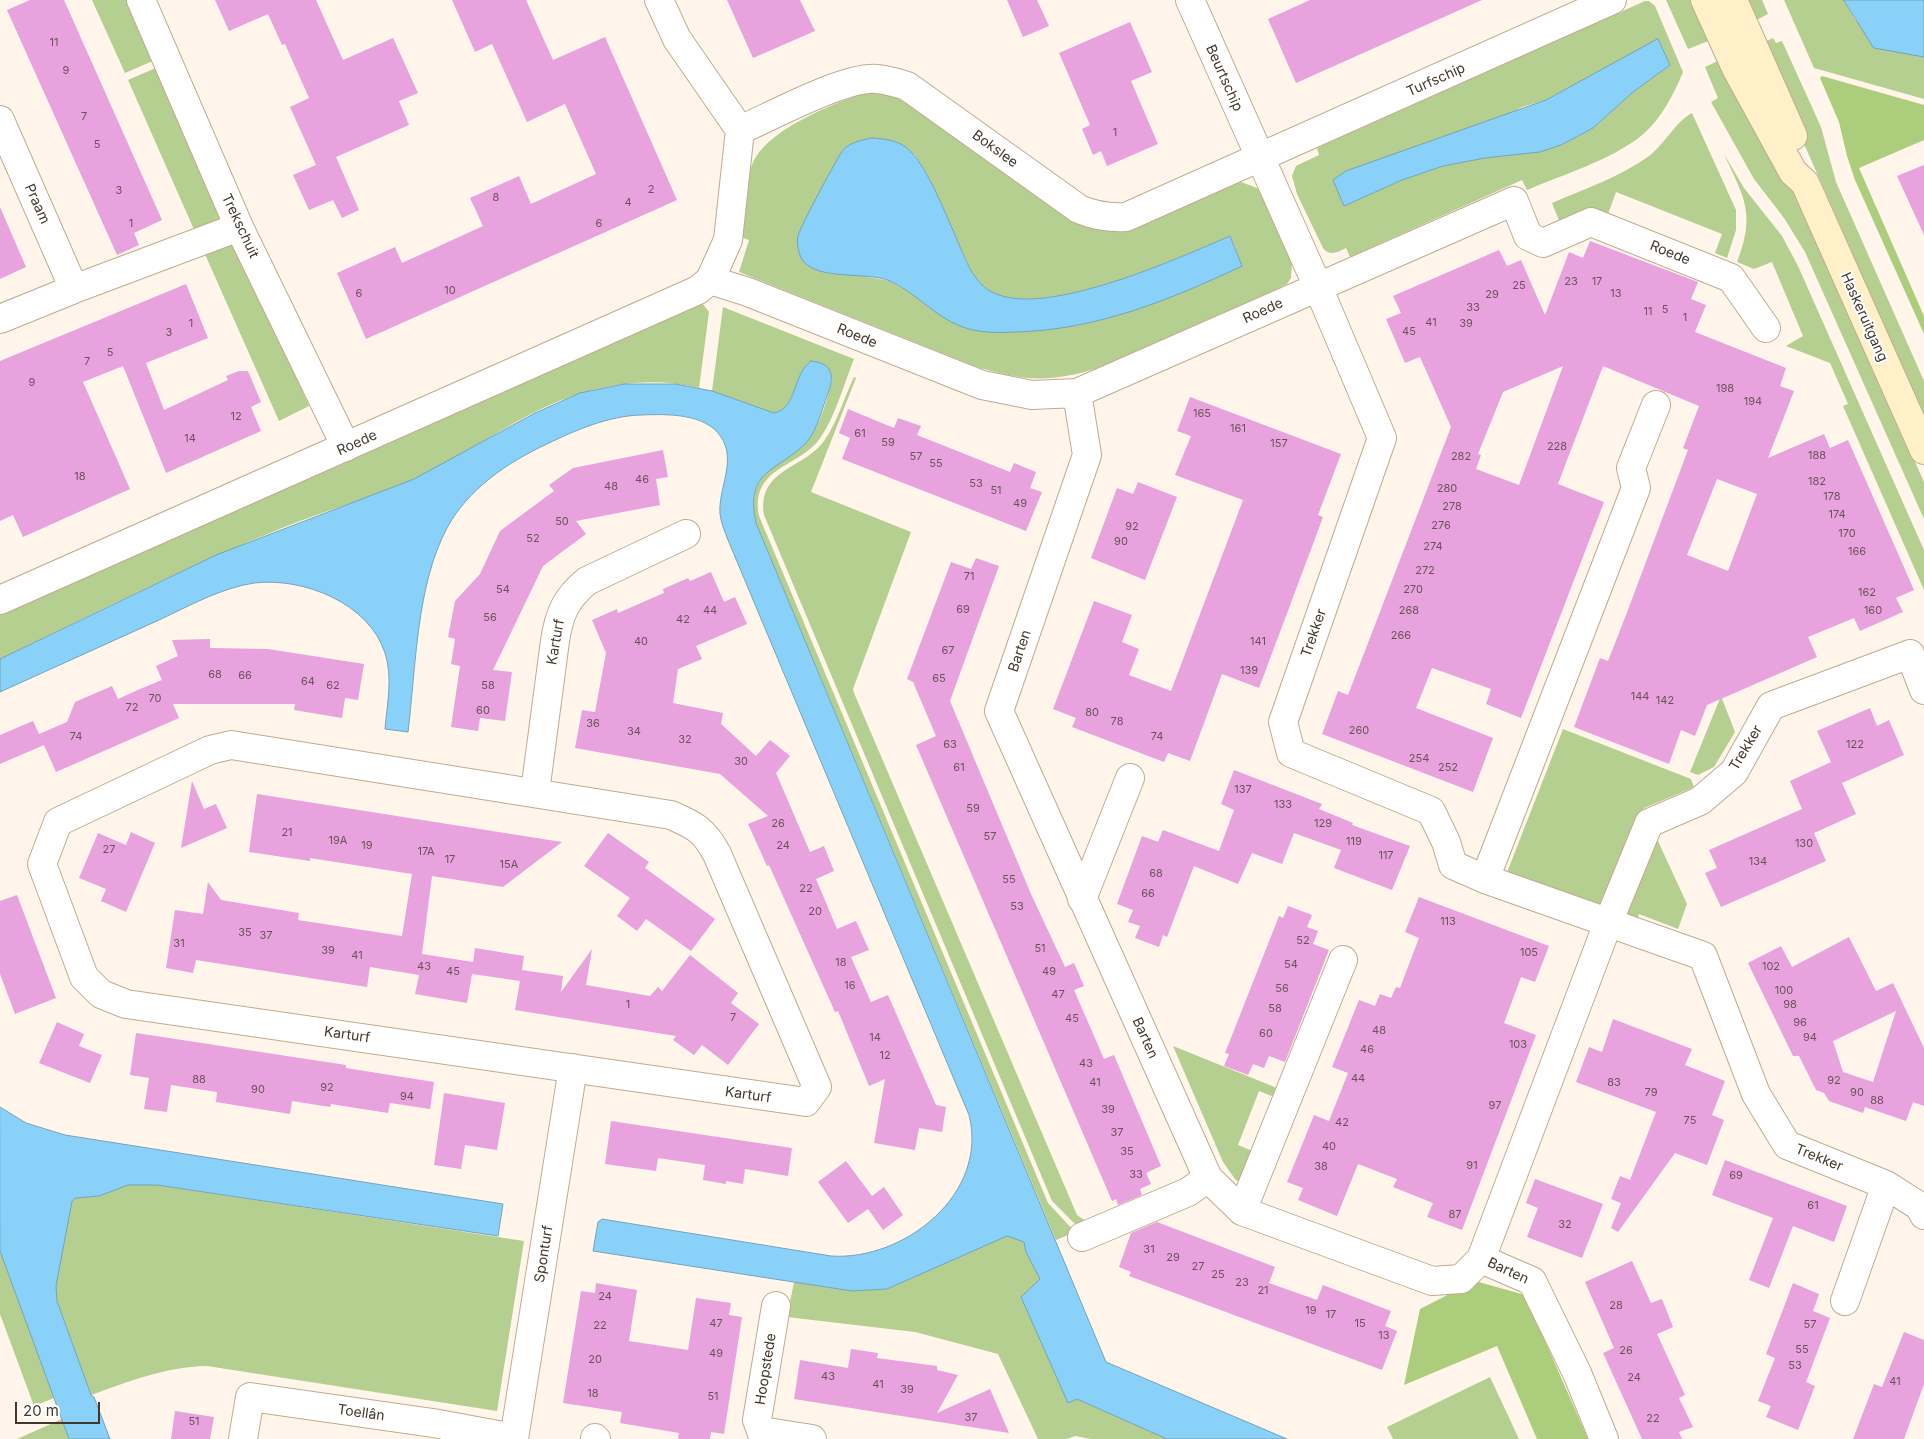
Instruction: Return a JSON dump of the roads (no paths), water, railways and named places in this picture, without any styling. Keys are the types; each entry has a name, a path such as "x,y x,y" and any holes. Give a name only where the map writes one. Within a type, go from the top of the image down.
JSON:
{"main road":[{"name":"Haskeruitgang","path":"1705,0 1736,68 1793,172 1805,183 1924,450"},
{"name":"Haskeruitgang","path":"1733,0 1806,167 1805,183"}],"street":[{"name":"Trekschuit","path":"141,0 240,227 346,448"},
{"path":"659,0 677,39 740,130 728,240 710,280"},
{"name":"Beurtschip","path":"1190,0 1258,156"},
{"name":"Turfschip","path":"1258,156 1301,140 1612,0"},
{"name":"Bokslee","path":"740,130 847,82 876,78 891,81 907,86 1079,209 1089,214 1111,218 1126,217 1258,156"},
{"name":"Praam","path":"0,120 74,289"},
{"path":"1258,156 1318,287"},
{"name":"Roede","path":"0,600 346,448 698,290 710,280 748,292 982,385 1032,395 1077,394 1514,201 1528,236 1543,243 1590,222 1731,278 1766,328"},
{"path":"0,319 74,289 240,227"},
{"name":"Trekker","path":"1318,287 1382,438 1283,722 1291,753 1431,811 1446,842 1453,865 1485,879 1703,956 1756,1094 1787,1145 1886,1185 1919,1206 1924,1215"},
{"name":"Barten","path":"1077,394 1087,455 999,711 1208,1178 1242,1211 1432,1281 1461,1279 1481,1259 1532,1281 1577,1373 1604,1439"},
{"path":"1485,879 1636,488 1631,468 1656,405"},
{"name":"Karturf","path":"535,792 555,641 559,618 564,604 573,592 587,581 686,534"},
{"name":"Trekker","path":"1481,1259 1608,923 1649,823 1700,801 1734,772 1771,706 1910,654 1924,690"},
{"name":"Karturf","path":"231,745 535,792 671,815 706,835 717,854 817,1087 806,1102 126,1004 101,994 84,977 42,864 58,822 210,750 231,745"},
{"path":"1082,899 1130,778"},
{"path":"1242,1211 1343,960"},
{"name":"Sponturf","path":"514,1439 573,1068"},
{"path":"1082,1237 1188,1192 1208,1178"},
{"path":"1845,1301 1886,1185"},
{"name":"Hoopstede","path":"776,1306 757,1420 762,1435 812,1439"},
{"name":"Toellân","path":"243,1439 250,1397 433,1423 514,1439"}],"water":[{"path":"1844,0 1924,0 1924,57 1874,48"},
{"path":"1658,39 1670,65 1633,92 1593,128 1561,145 1540,152 1485,158 1443,166 1402,180 1344,206 1333,180 1346,171 1546,100"},
{"path":"872,138 896,142 908,149 916,158 934,187 970,269 983,286 994,293 1017,299 1046,298 1078,292 1147,270 1230,236 1242,266 1160,301 1132,311 1075,326 1046,330 987,332 960,326 951,322 908,291 890,281 869,276 820,271 811,267 802,259 797,239 800,230 835,163 844,149 857,142"},
{"path":"811,361 822,364 829,369 831,377 830,388 811,437 796,452 766,474 759,482 755,492 754,505 756,523 1106,1362 1287,1439 1167,1439 1077,1399 1068,1403 1021,1297 1040,1279 1026,1252 1024,1242 1007,1236 887,1289 852,1291 593,1251 598,1222 602,1219 831,1256 859,1255 886,1247 912,1234 935,1217 953,1196 966,1171 972,1144 969,1115 724,531 720,504 727,456 721,437 706,423 696,419 673,415 629,416 604,421 558,439 518,459 490,478 466,501 447,528 429,575 419,628 408,732 385,729 389,672 385,653 377,635 365,620 349,607 313,589 273,582 242,585 217,593 0,692 0,659 216,555 414,479 535,413 580,393 624,384 676,384 712,391 774,413 782,410 787,405 801,374"},
{"path":"0,1107 26,1123 65,1135 503,1204 498,1236 157,1185 128,1185 99,1196 76,1198 72,1201 56,1286 57,1301 91,1395 94,1397 110,1439 69,1439 0,1251"}]}
